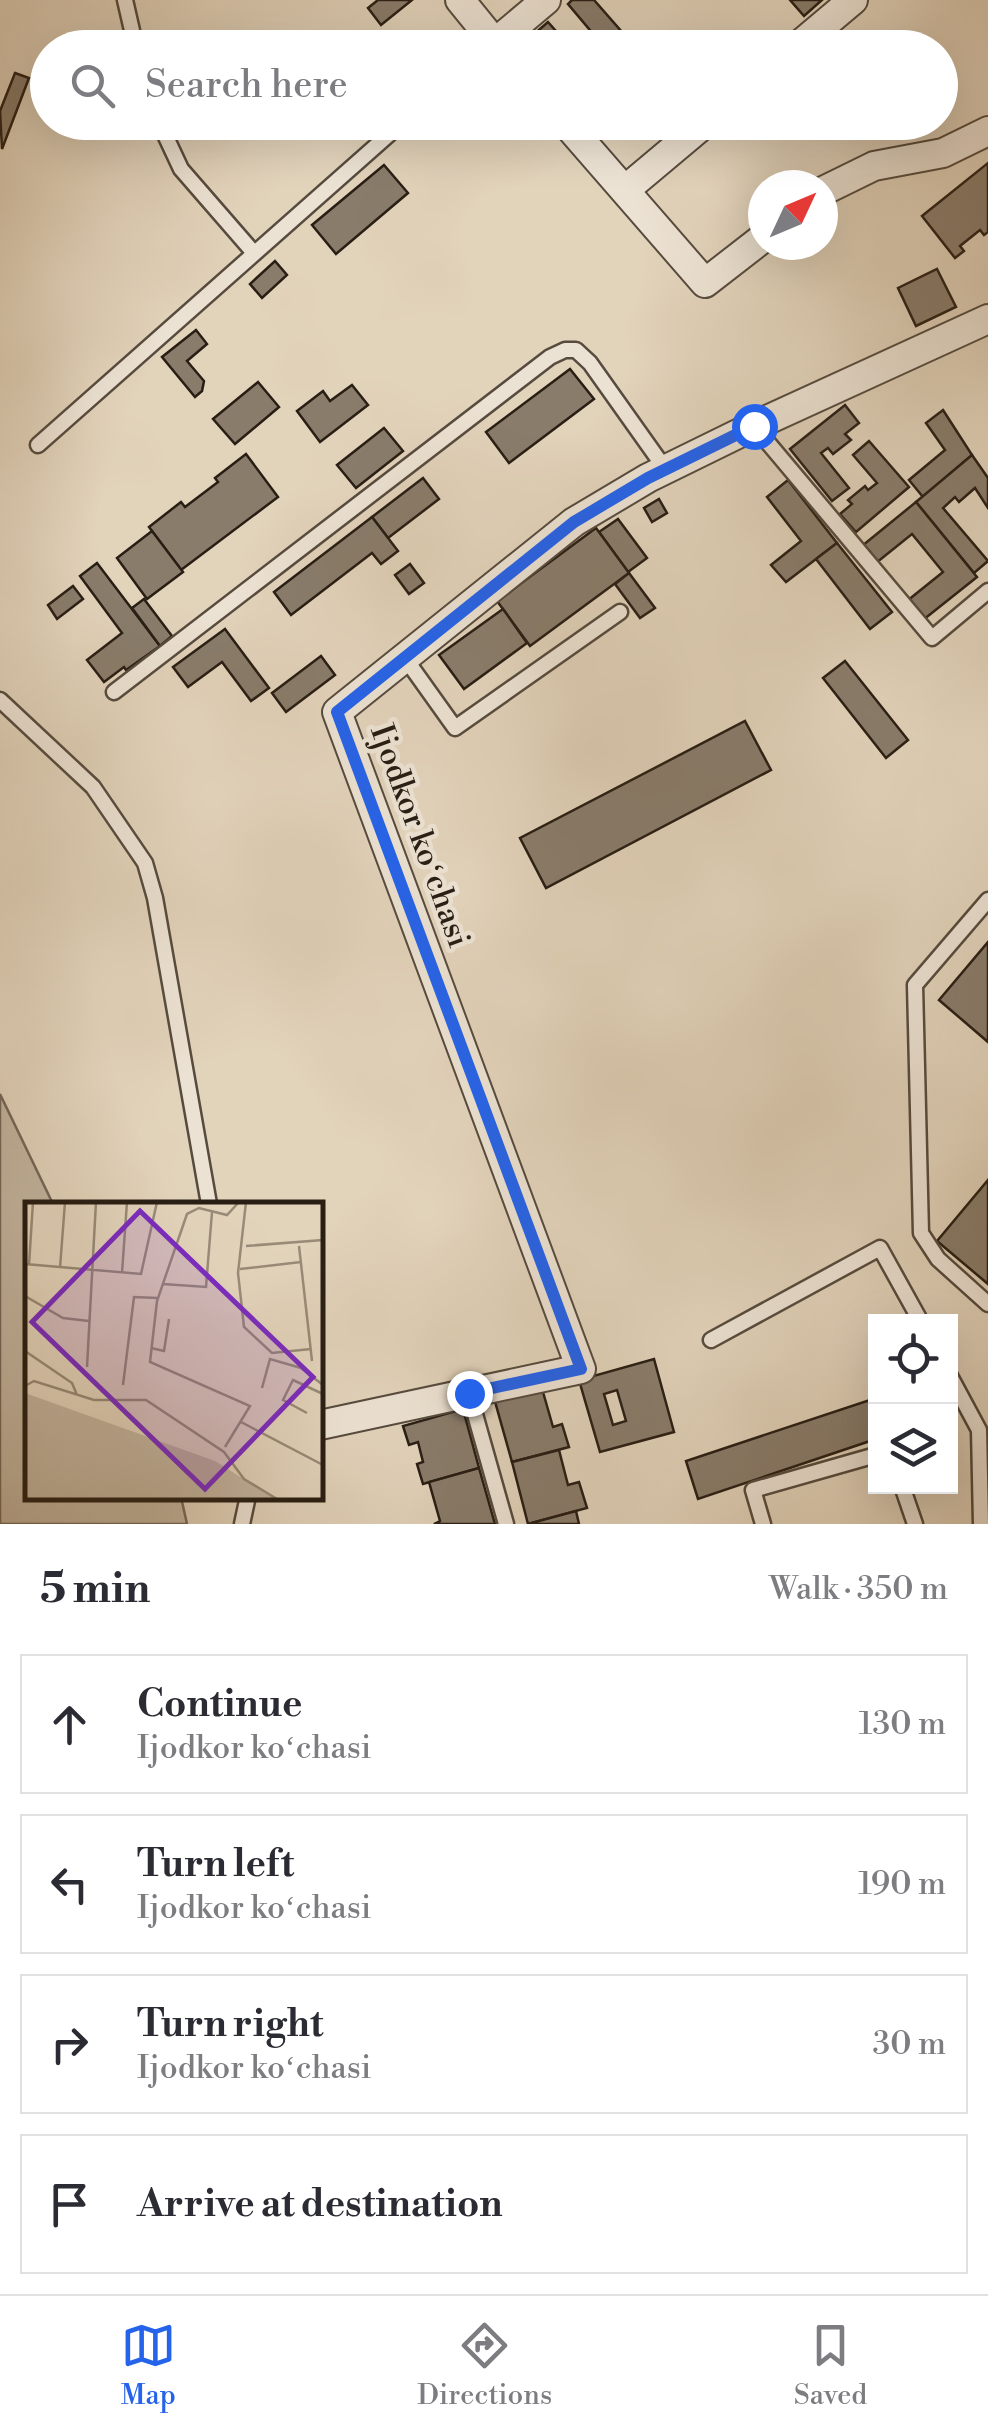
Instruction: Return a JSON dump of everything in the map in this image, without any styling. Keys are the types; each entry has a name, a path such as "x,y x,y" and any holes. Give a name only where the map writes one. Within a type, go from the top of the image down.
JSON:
{"street":[{"path":"460,0 482,30"},
{"path":"512,30 546,0"},
{"path":"818,30 854,0"},
{"path":"838,184 874,166 944,153 988,132"},
{"path":"581,140 705,282 748,249"},
{"path":"625,190 685,140"},
{"name":"Ijodkor koʻchasi","path":"322,1425 581,1369 337,712 574,522 754,426 988,319"}],"lane":[{"path":"125,0 132,30"},
{"path":"167,140 181,169 254,253"},
{"path":"38,444 383,140"},
{"path":"114,692 565,350 576,350 590,363 666,470"},
{"path":"754,426 932,638 988,591"},
{"path":"405,658 455,728 620,612"},
{"path":"0,700 94,787 145,863 155,898 208,1202"},
{"path":"988,900 915,986 921,1233 938,1258 988,1304"},
{"path":"712,1340 880,1248 917,1314"},
{"path":"958,1391 979,1430 981,1524"},
{"path":"469,1393 506,1524"},
{"path":"763,1524 753,1490 868,1457"},
{"path":"905,1494 915,1524"},
{"path":"242,1524 247,1499"}],"shaded area":[{"path":"0,1094 52,1202 25,1202 25,1499 181,1499 187,1524 0,1524"}],"building":[{"path":"378,0 412,0 381,25 368,8"},
{"path":"572,0 594,0 620,30 590,30 568,4"},
{"path":"790,0 822,0 804,16"},
{"path":"548,22 555,30 539,30"},
{"path":"15,73 29,78 2,149 0,111"},
{"path":"988,163 988,232 984,235 980,230 960,246 964,251 955,258 922,216"},
{"path":"384,165 408,193 336,254 312,225"},
{"path":"275,261 287,275 262,298 250,284"},
{"path":"937,269 956,307 916,326 898,288"},
{"path":"196,330 207,344 187,361 204,381 202,391 195,397 162,357"},
{"path":"570,369 594,399 509,463 486,432"},
{"path":"258,382 279,407 235,444 213,419"},
{"path":"352,385 368,405 320,442 297,411 323,391 330,401"},
{"path":"845,405 859,423 845,434 851,440 833,454 828,448 821,453 849,488 832,501 790,449"},
{"path":"943,410 972,455 923,497 909,480 945,450 926,423"},
{"path":"384,428 403,451 356,488 337,465"},
{"path":"869,441 909,487 856,532 840,514 852,504 848,500 865,486 868,490 877,483 853,455"},
{"path":"246,454 278,497 181,570 149,527 181,502 185,507"},
{"path":"972,455 988,478 988,508 975,488 959,502 955,497 943,508 988,561 974,573 916,502"},
{"path":"423,478 439,499 388,538 372,517"},
{"path":"788,480 837,543 786,582 771,565 801,541 767,497"},
{"path":"659,499 667,513 652,522 644,508"},
{"path":"916,502 977,577 923,620 907,601 943,572 912,534 876,563 862,546"},
{"path":"372,517 398,551 381,564 372,553 291,615 274,592"},
{"path":"618,519 647,558 628,572 599,532"},
{"path":"596,528 629,573 530,646 497,601"},
{"path":"152,531 183,572 147,599 117,558"},
{"path":"837,543 892,612 870,629 816,559"},
{"path":"97,563 160,646 104,682 87,660 122,633 80,576"},
{"path":"410,564 424,583 409,594 395,575"},
{"path":"629,573 655,608 640,618 615,584"},
{"path":"73,586 83,599 57,619 48,605"},
{"path":"144,599 172,636 160,646 132,608"},
{"path":"503,609 527,643 464,689 439,655"},
{"path":"225,629 269,688 251,701 222,662 188,687 173,667"},
{"path":"321,656 335,675 286,712 272,693"},
{"path":"845,661 908,740 886,758 823,678"},
{"path":"745,721 771,770 546,888 520,838"},
{"path":"988,942 988,1042 939,1000"},
{"path":"988,1180 988,1284 937,1241"},
{"path":"654,1359 674,1432 600,1452 579,1380","holes":["617,1390 626,1421 613,1425 604,1394"]},
{"path":"541,1385 553,1427 562,1424 569,1447 512,1462 494,1398"},
{"path":"868,1401 868,1442 698,1499 686,1461"},
{"path":"463,1409 479,1468 423,1484 417,1464 423,1462 418,1442 409,1445 403,1426"},
{"path":"559,1450 568,1485 579,1482 587,1508 528,1524 512,1462"},
{"path":"479,1468 495,1524 434,1524 440,1521 429,1482"},
{"path":"576,1511 579,1524 528,1524"}],"route":[{"path":"469,1393 581,1369 337,712 574,522 648,478 754,426"}]}
